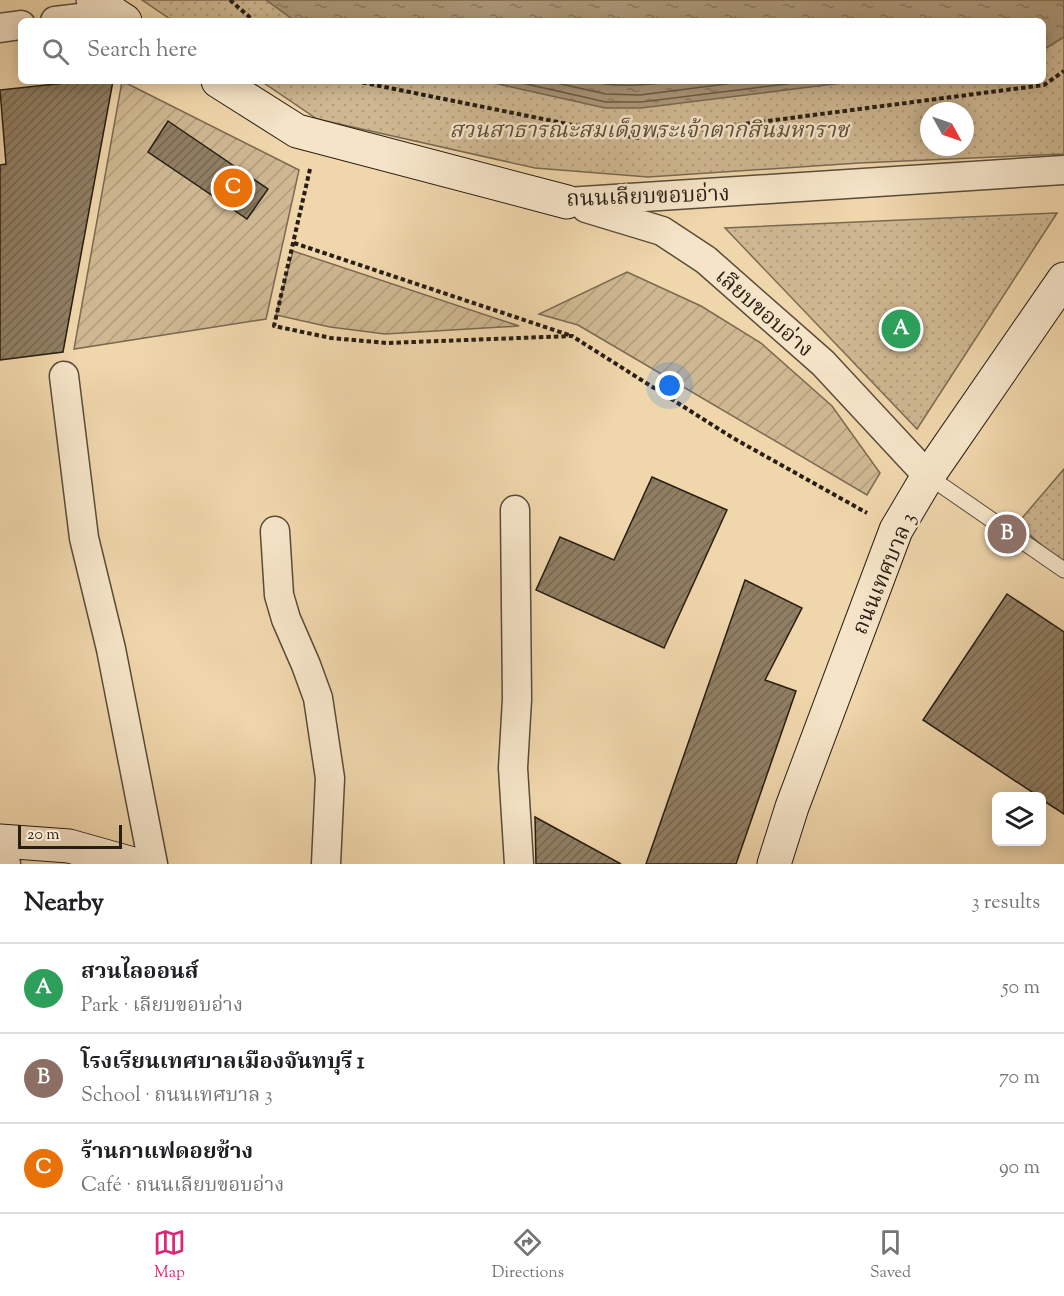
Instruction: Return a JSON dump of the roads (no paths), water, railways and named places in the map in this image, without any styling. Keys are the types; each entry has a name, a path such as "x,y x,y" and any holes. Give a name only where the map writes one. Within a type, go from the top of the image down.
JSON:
{"street":[{"path":"73,18 110,12"},
{"path":"0,28 18,25"},
{"name":"ถนนเลียบขอบอ่าง","path":"223,84 297,132 567,202 1064,170"},
{"name":"เลียบขอบอ่าง","path":"567,202 662,231 706,260 823,363 928,476"},
{"name":"ถนนเทศบาล 3","path":"774,864 792,807 896,530 928,476 1064,279"},
{"path":"64,376 84,538 111,649 153,864"},
{"path":"515,510 517,699 513,768 519,864"},
{"path":"275,531 279,595 318,698 330,778 326,864"},
{"path":"6,864 0,841 69,846 133,864"}],"lane":[{"path":"928,476 1064,570"}],"water":[{"path":"266,0 1064,0 1064,37 1046,48 1046,18 291,18"},
{"path":"498,84 834,84 641,108 605,108"}],"place":[{"name":"ร้านกาแฟดอยช้าง","path":"233,188"},
{"name":"สวนไลออนส์","path":"901,329"},
{"name":"โรงเรียนเทศบาลเมืองจันทบุรี 1","path":"1007,534"}],"park label":[{"name":"สวนสาธารณะสมเด็จพระเจ้าตากสินมหาราช","path":"649,129"}]}
